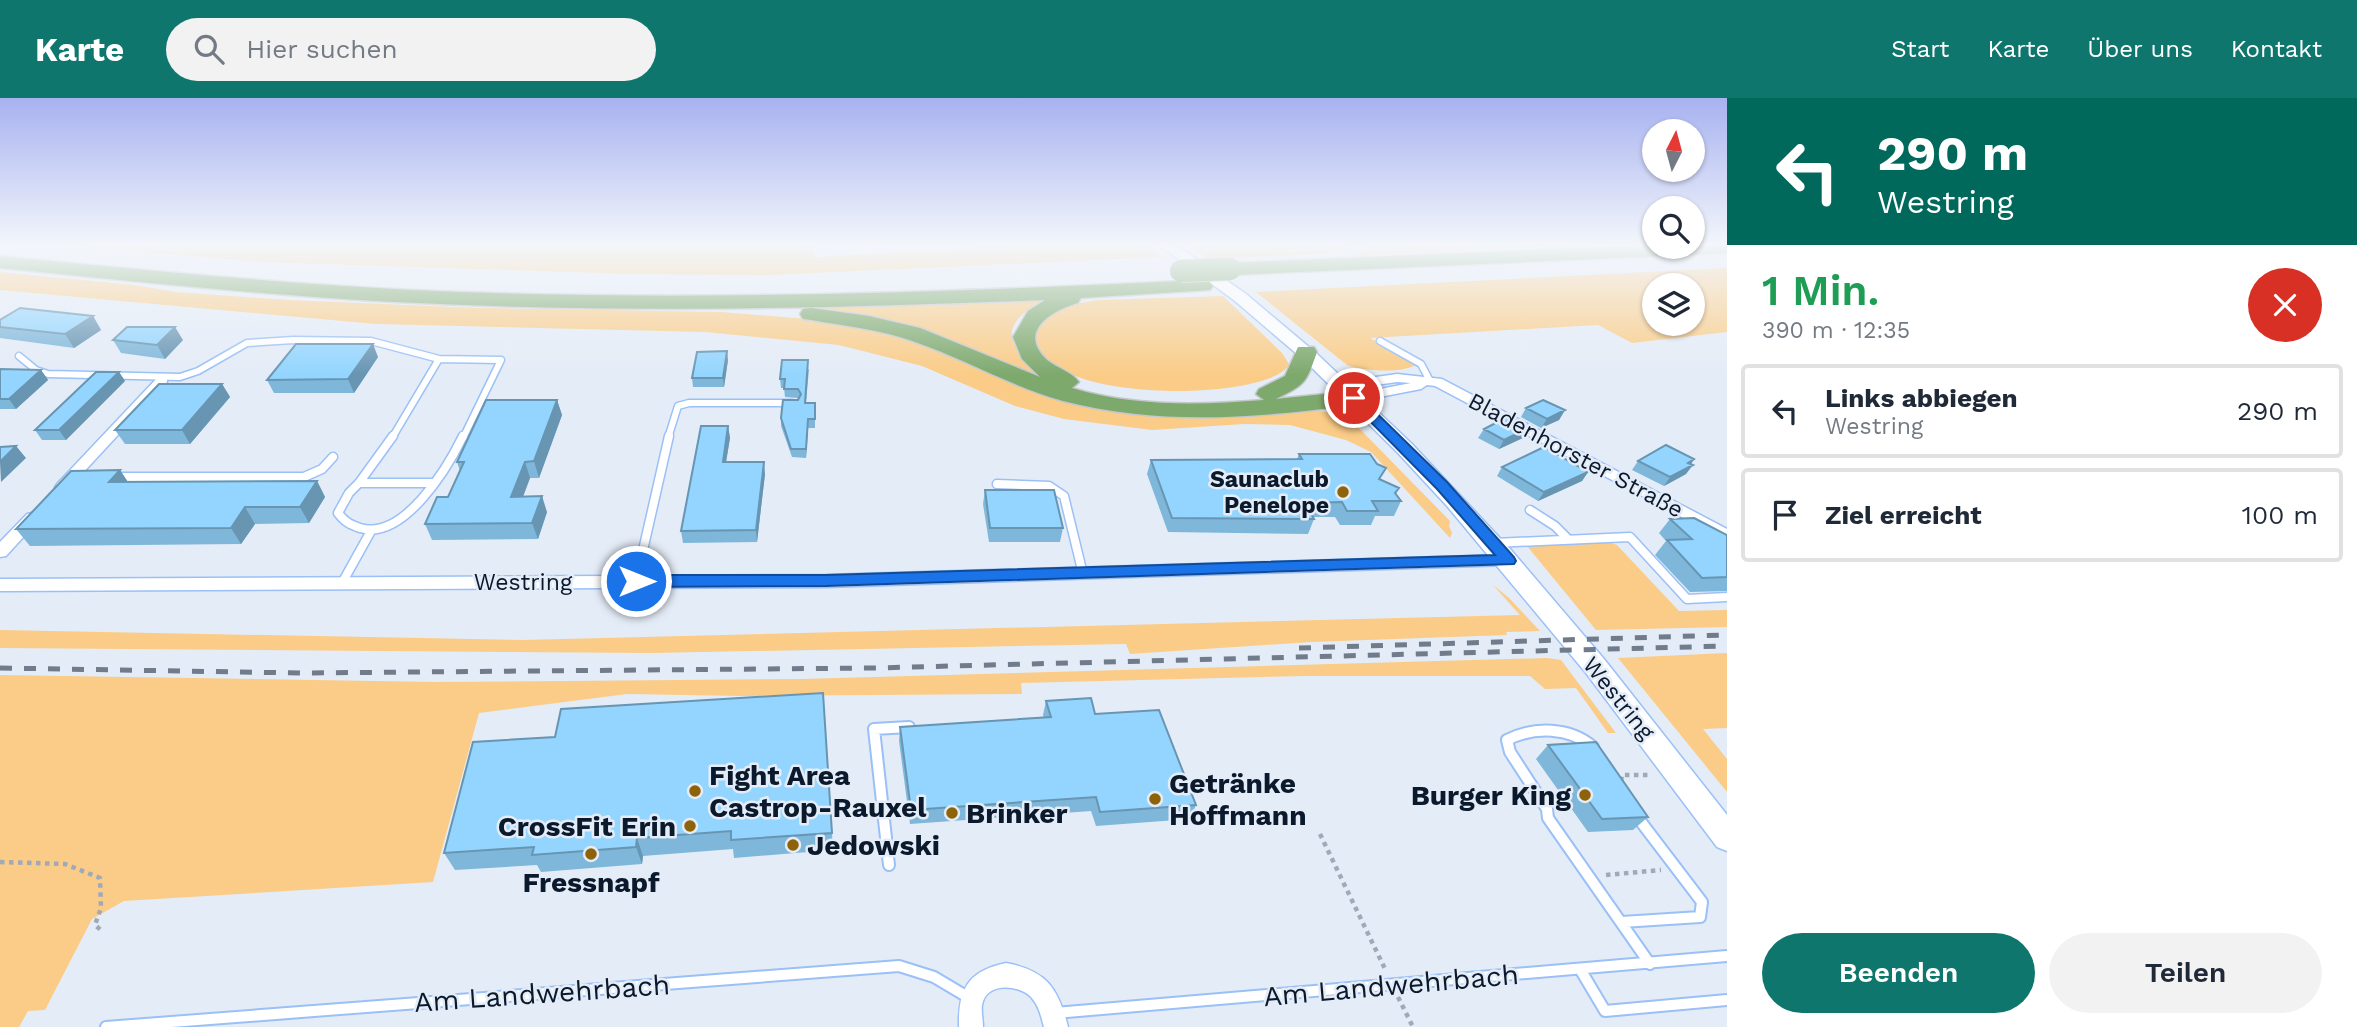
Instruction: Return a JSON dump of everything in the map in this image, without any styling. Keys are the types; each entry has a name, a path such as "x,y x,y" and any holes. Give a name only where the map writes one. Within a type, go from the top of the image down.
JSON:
{"highway":[{"path":"291,288 796,312 872,323 923,337 1045,387 1122,406 1211,409 1313,403 1348,392"},
{"path":"570,301 806,300 1142,288"},
{"path":"1150,288 1063,301 1045,308 1032,316 1026,327 1025,347 1031,357 1052,374 1071,384 1102,393 1172,398 1348,392"},
{"path":"1268,394 1295,380 1306,352"}],"main road":[{"name":"Westring","path":"1227,288 1306,352 1442,485 1501,552 1727,838"}],"street":[{"path":"0,552 48,501 77,477 163,379"},
{"path":"1348,392 1411,388 1426,380"},
{"name":"Bladenhorster Straße","path":"1426,380 1450,387 1727,536"},
{"name":"Westring","path":"0,585 826,581 1083,573 1501,552"},
{"path":"971,1027 968,1015 971,999 981,984 997,975 1015,974 1033,981 1047,996 1055,1020"}],"lane":[{"path":"19,356 36,370 48,374 145,374 163,379 198,371 247,343 293,340 371,341 439,359 501,360 448,467 399,522 371,531 345,523 338,513 349,494 391,440 439,359"},
{"path":"1380,341 1421,364 1426,380"},
{"path":"636,581 674,412 678,406 688,403 796,402"},
{"path":"112,477 304,477 322,469 333,457"},
{"path":"359,483 432,483"},
{"path":"997,484 1049,486 1064,496 1083,573"},
{"path":"1530,510 1555,526 1568,539"},
{"path":"342,583 371,531"},
{"path":"1501,552 1568,539 1630,537 1687,599 1727,597"},
{"path":"888,865 874,729 925,726"},
{"path":"1600,760 1595,750 1582,737 1569,732 1515,734 1507,740 1510,752 1547,809 1548,818 1650,964"},
{"path":"1622,922 1700,917 1702,902 1627,803"},
{"name":"Am Landwehrbach","path":"1055,1020 1393,985 1727,956"},
{"name":"Am Landwehrbach","path":"106,1027 899,966 934,977 971,999"},
{"path":"1580,970 1605,1010 1727,1000"}],"path":[{"path":"1320,834 1413,1027"},
{"path":"0,862 58,862 88,870 100,878 101,908 95,925 102,931"}],"shaded area":[{"path":"154,288 289,300 479,308 722,312 820,320 884,332 924,344 1068,401 1098,407 1159,413 1313,410 1338,414 1352,421 1450,521 1452,533 1450,538 1371,452 1346,440 1290,425 1244,424 1152,430 1064,419 1015,406 922,366 839,345 705,332 376,324 0,290"},
{"path":"1328,288 1642,288 1642,336 1692,336 1632,343 1598,325 1370,338 1417,364 1393,370 1347,365 1256,292"},
{"path":"1705,288 1727,288 1727,332 1705,335"},
{"path":"1223,296 1282,353 1289,364 1272,377 1239,386 1194,391 1146,390 1099,383 1061,370 1039,350 1037,322 1065,306 1097,300"},
{"path":"1048,298 1026,312 1014,324 1012,337 1016,348 1027,359 1072,390 828,311 793,307"},
{"path":"1609,542 1617,545 1679,611 1727,610 1727,627 1596,630 1527,546"},
{"path":"1493,585 1540,631 1506,632 1507,635 1311,642 1130,654 1126,644 652,653 0,648 0,630 523,640 1520,615"},
{"path":"1727,653 1727,728 1703,729 1727,759 1727,792 1618,658"},
{"path":"1547,658 1561,660 1616,733 1608,733 1576,688 1545,689 1530,676 1305,676 1021,683 1022,694 627,694 479,713 433,882 124,901 92,919 45,1010 28,1011 19,1027 0,1027 0,675 435,682 802,679"}],"building":[{"path":"20,308 93,316 65,334 0,327 0,320"},
{"path":"127,327 175,327 157,345 113,340"},
{"path":"296,344 373,344 348,379 267,380"},
{"path":"727,351 723,378 692,378 697,352"},
{"path":"782,360 808,360 805,403 815,403 815,419 808,419 806,449 791,449 781,418 783,400 798,400 801,394 798,389 784,389 785,379 780,379"},
{"path":"0,369 41,370 9,399 0,399"},
{"path":"96,372 119,372 59,430 35,430"},
{"path":"159,384 222,384 182,430 115,430"},
{"path":"486,400 557,400 534,461 525,462 511,497 542,496 532,523 425,524 437,497 448,497 464,462 457,462"},
{"path":"1543,400 1565,410 1547,419 1526,408"},
{"path":"1509,416 1530,427 1504,440 1484,429"},
{"path":"701,426 728,426 723,462 764,462 756,530 681,531"},
{"path":"1666,445 1694,459 1688,463 1693,465 1670,477 1638,461"},
{"path":"16,446 0,462 0,447"},
{"path":"1544,447 1588,472 1544,492 1502,467"},
{"path":"1299,454 1370,454 1377,464 1386,468 1379,479 1399,488 1395,493 1401,501 1372,501 1378,511 1347,511 1342,502 1305,503 1314,519 1172,518 1151,460 1302,459"},
{"path":"120,470 109,482 317,481 300,507 245,507 231,528 16,529 71,471"},
{"path":"985,490 1054,490 1063,528 990,528"},
{"path":"1694,518 1727,535 1727,577 1702,578 1667,540 1692,539 1670,519"},
{"path":"823,693 832,833 731,840 731,831 637,838 636,847 532,855 534,847 444,853 473,742 555,737 561,709"},
{"path":"1091,698 1095,714 1159,710 1196,805 1100,812 1096,797 911,810 900,727 1051,717 1046,701"},
{"path":"1596,742 1648,817 1602,819 1548,745"}],"railway":[{"path":"1299,648 1727,635"},
{"path":"0,668 301,673 874,668 1727,646"}],"place":[{"name":"Saunaclub Penelope","path":"1343,492"},
{"name":"Fight Area Castrop-Rauxel","path":"695,791"},
{"name":"Burger King","path":"1585,795"},
{"name":"Getränke Hoffmann","path":"1155,799"},
{"name":"Brinker","path":"952,813"},
{"name":"CrossFit Erin","path":"690,826"},
{"name":"Jedowski","path":"793,845"},
{"name":"Fressnapf","path":"591,854"}],"route":[{"path":"636,581 826,581 1508,561 1442,485 1354,398"}]}
